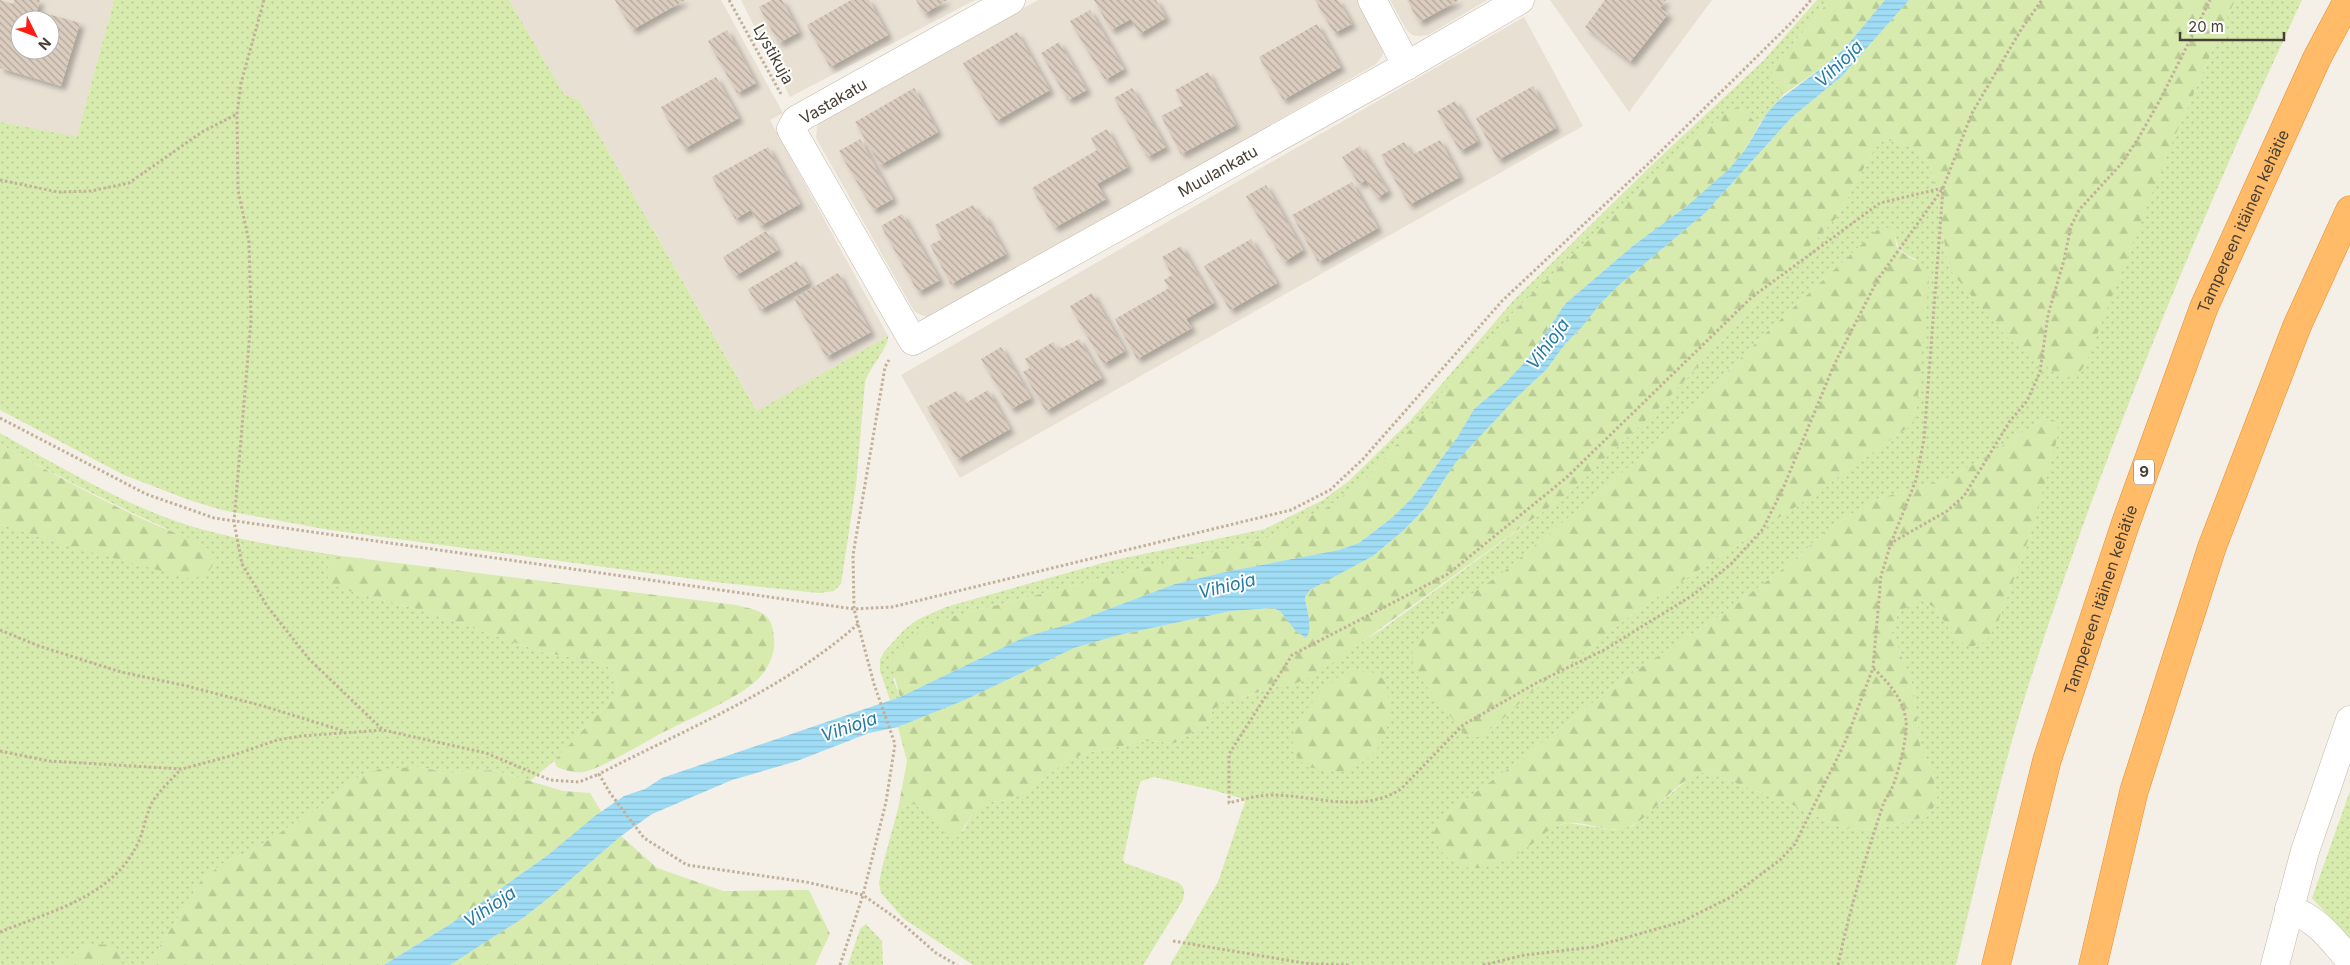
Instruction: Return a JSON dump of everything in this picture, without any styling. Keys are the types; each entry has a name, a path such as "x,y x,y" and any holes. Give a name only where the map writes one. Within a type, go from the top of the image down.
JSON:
{"highway":[{"name":"Tampereen itäinen kehätie","path":"1996,965 2046,760 2125,525 2201,316 2317,58 2348,0"},
{"path":"2093,965 2134,791 2212,547 2297,326 2350,210"}],"street":[{"name":"Vastakatu","path":"913,341 791,129 796,120 1012,0"},
{"path":"1372,0 1407,66"},
{"name":"Muulankatu","path":"913,341 1407,66 1520,0"},
{"path":"2275,965 2305,851 2350,720"},
{"path":"2289,909 2304,914 2315,921 2350,960"}],"path":[{"path":"264,0 241,83 237,114 238,190 249,242 251,320 234,522 242,564 267,606 309,659 383,730"},
{"name":"Lystikuja","path":"729,0 796,120"},
{"path":"0,418 146,494 214,518 854,609 892,607 1291,510 1330,490 1363,459 1502,301 1655,157 1791,23 1811,0"},
{"path":"1943,188 1880,203 1752,297 1566,478 1448,574 1292,655 1229,754 1229,803 1257,796 1275,795 1343,802 1376,801 1389,797 1401,789 1463,725 1538,682 1604,650 1693,595 1731,564 1762,529 1784,486 1834,365 1878,279 1943,188 1972,113 2022,28 2042,0"},
{"path":"1891,544 1947,511 1964,496 2004,430 2027,401 2040,372 2048,315 2064,260 2071,226 2079,210 2122,163 2139,137 2160,100 2210,0"},
{"path":"0,180 58,192 91,191 129,183 202,132 237,114"},
{"path":"1483,965 1525,954 1593,948 1681,922 1731,897 1780,860 1795,844 1846,740 1873,668 1881,576 1891,544 1916,480 1924,439 1943,188"},
{"path":"840,965 863,895 886,802 895,744 874,684 854,609 853,555 885,367 894,352 913,341"},
{"path":"0,751 49,761 182,769 234,755 277,740 383,730 486,753 550,780 579,782 599,774 757,694 834,646 858,624"},
{"path":"0,630 39,646 121,672 187,686 263,706 348,732"},
{"path":"1838,965 1846,922 1881,809 1898,771 1906,735 1906,720 1899,699 1890,685 1873,668"},
{"path":"0,932 76,902 104,885 122,868 136,848 154,800 182,769"},
{"path":"599,774 610,793 644,838 688,865 806,882 863,895 897,919 936,953 956,965"},
{"path":"1173,941 1310,964 1350,965"}],"shaded area":[{"path":"0,0 114,0 77,138 0,122"},
{"path":"509,0 721,0 783,113 770,120 888,336 758,412 579,100 564,94"},
{"path":"741,0 975,0 790,97"},
{"path":"1038,0 1359,0 1385,47 1382,56 1376,64 939,315 930,318 921,315 914,311 816,138 817,126 822,120"},
{"path":"1390,0 1487,0 1428,35 1418,36 1412,35 1406,29"},
{"path":"1550,0 1712,0 1629,112"},
{"path":"1524,17 1583,126 960,478 901,375"}],"green space":[{"path":"114,0 509,0 564,94 579,100 757,411 888,336 886,345 865,382 856,485 841,584 834,591 819,593 715,582 324,529 222,510 189,500 124,475 0,410 0,122 77,137"},
{"path":"1817,0 1830,0 1774,66 1780,89 1784,94 1759,125 1738,107 1708,126 1519,306 1368,477 1328,507 1270,537 950,617 893,679 900,697 890,700 880,671 880,660 884,652 904,630 917,620 946,607 1110,561 1265,529 1323,500 1349,481 1410,421 1513,301 1657,160 1763,61"},
{"path":"1830,0 1885,0 1846,47 1827,64 1784,94 1773,82 1771,75 1774,66"},
{"path":"1909,0 2235,0 2172,143 2086,363 2076,378 2064,379 2008,339 1949,269 1931,165 1923,156 1904,144 1890,141 1882,142 1875,148 1837,217 1659,408 1562,498 1317,674 1292,685 1282,685 1240,698 1228,699 1214,709 1205,724 1175,743 1147,741 1087,753 1066,761 1027,792 1008,800 990,802 974,811 958,837 951,839 946,836 940,821 914,804 898,809 907,761 898,727 967,699 1074,648 1119,635 1231,611 1273,608 1280,611 1285,618 1310,625 1305,597 1310,590 1373,556 1404,530 1426,507 1456,462 1516,398 1546,370 1566,343 1600,304 1619,285 1705,213 1791,118 1842,76"},
{"path":"2235,0 2302,0 2263,84 2189,255 2087,514 2027,690 2007,758 1956,965 1170,965 1218,882 1245,802 1244,799 1213,790 1154,777 1141,781 1138,789 1123,860 1125,863 1177,882 1184,889 1184,894 1183,900 1143,965 973,965 904,919 881,893 879,883 898,809 914,804 940,821 946,836 963,831 974,811 990,802 1008,800 1027,792 1066,761 1087,753 1147,741 1175,743 1205,724 1214,709 1228,699 1241,698 1282,685 1292,685 1384,628 1562,498 1659,408 1837,217 1875,148 1881,142 1890,141 1904,144 1923,156 1931,165 1949,269 2172,143","holes":["1877,230 1894,231 1900,249 1916,259 1910,426 1800,504 1639,609 1533,691 1496,725 1477,737 1449,609 1501,574 1641,457 1768,331","2041,420 2034,524 1997,625 1957,640 1935,608 1920,599 1898,613 1892,633 1913,686 1920,746 1933,772 1937,802 1928,816 1873,830 1840,827 1784,801 1706,772 1693,775 1633,826 1614,830 1568,823 1551,827 1444,815 1519,761 1623,679 1730,609 1792,562 1829,528 1874,500 1946,479 1976,463"]},
{"path":"1738,107 1759,125 1745,150 1729,169 1687,206 1634,245 1565,304 1528,359 1506,382 1474,409 1459,435 1413,497 1393,517 1359,543 1339,550 1225,572 1175,584 1069,624 1025,637 900,697 891,663 902,647 916,634 940,621 1115,575 1244,545 1270,537 1328,507 1368,477 1519,306 1708,126 1732,109"},
{"path":"1891,227 1897,247 1906,255 1925,265 1929,279 1916,417 1910,426 1800,504 1639,609 1533,691 1496,725 1477,737 1465,735 1413,669 1412,647 1449,609 1501,574 1641,457 1768,331 1877,230"},
{"path":"2050,418 2058,423 2057,439 2034,524 1997,625 1985,642 1970,647 1957,640 1935,608 1920,599 1898,613 1892,633 1913,686 1920,746 1933,772 1937,802 1928,816 1873,830 1840,827 1784,801 1706,772 1695,775 1677,787 1642,819 1625,828 1608,829 1566,823 1548,831 1509,859 1483,867 1471,868 1459,865 1449,859 1440,849 1432,835 1444,815 1519,761 1623,679 1730,609 1792,562 1829,528 1874,500 1946,479 1976,463 2041,420"},
{"path":"0,433 111,494 181,523 240,539 341,556 330,561 341,589 424,611 545,653 595,661 608,667 616,679 617,694 554,761 530,781 493,770 447,773 420,767 356,778 322,806 251,851 225,862 202,879 148,965 122,965 92,944 55,965 0,965 0,524 67,546 201,544 99,497 24,458 0,444"},
{"path":"0,444 101,499 204,546 213,554 212,566 203,576 188,578 67,546 0,524"},
{"path":"341,556 736,605 758,611 767,617 773,629 774,649 768,666 762,675 738,694 599,767 583,772 569,771 557,767 554,761 617,694 616,679 608,667 595,661 545,653 424,611 341,589 329,581 326,572 330,561"},
{"path":"1347,671 1372,672 1385,680 1388,693 1389,718 1382,741 1366,759 1347,770 1335,771 1306,767 1292,751 1294,725 1323,689"},
{"path":"420,767 447,773 493,770 563,791 590,793 602,813 548,855 452,923 384,965 148,965 202,879 225,862 251,851 322,806 356,778 380,769"},
{"path":"2350,791 2350,940 2312,898"},
{"path":"621,836 657,868 723,891 809,890 830,934 815,965 450,965 523,918"},
{"path":"866,924 882,941 883,965 848,965 860,929"},
{"path":"92,944 114,945 122,954 122,965 55,965"}],"water":[{"name":"Vihioja","path":"1885,0 1909,0 1842,76 1791,118 1705,213 1619,285 1600,304 1566,343 1546,370 1516,398 1456,462 1426,507 1404,530 1373,556 1310,590 1305,597 1309,624 1306,638 1296,631 1280,611 1273,608 1231,611 1119,635 1074,648 967,699 898,727 869,733 797,761 732,780 652,814 621,836 523,918 450,965 384,965 452,923 548,855 595,816 624,796 645,789 662,778 900,697 1025,637 1069,624 1175,584 1225,572 1339,550 1359,543 1393,517 1413,497 1459,435 1474,409 1506,382 1528,359 1565,304 1634,245 1687,206 1729,169 1745,150 1767,113 1779,100 1827,64 1846,47"}],"building":[{"path":"0,0 13,4 14,0 40,0 37,10 10,10 10,60 60,60 60,17 80,23 61,86 0,68"},
{"path":"615,0 685,0 632,30"},
{"path":"772,0 782,0 799,32 779,43 759,7"},
{"path":"851,0 869,0 888,35 830,67 807,25"},
{"path":"916,0 947,0 924,14"},
{"path":"1094,0 1156,0 1166,18 1139,34 1131,19 1111,30"},
{"path":"1315,0 1338,0 1352,24 1334,33"},
{"path":"1407,0 1459,0 1419,22"},
{"path":"1605,0 1666,0 1660,8 1668,14 1630,62 1585,27"},
{"path":"1090,10 1124,69 1105,80 1070,21"},
{"path":"1317,24 1341,67 1283,100 1259,57"},
{"path":"727,30 756,83 737,93 708,41"},
{"path":"1017,32 1050,90 996,121 963,63"},
{"path":"1059,42 1087,90 1068,100 1041,53"},
{"path":"1208,72 1236,125 1181,154 1161,116 1183,105 1175,90"},
{"path":"716,77 739,118 684,149 661,107"},
{"path":"1533,86 1556,128 1498,160 1476,118"},
{"path":"914,88 938,132 880,165 855,122"},
{"path":"1132,88 1166,147 1147,157 1114,98"},
{"path":"1455,101 1478,141 1460,151 1437,111"},
{"path":"1107,129 1128,167 1097,184 1106,199 1054,228 1032,188 1097,150 1091,138"},
{"path":"860,139 893,199 873,210 839,151"},
{"path":"1440,140 1460,177 1409,205 1381,155 1404,142 1412,155"},
{"path":"1360,146 1388,191 1377,198 1366,180 1359,184 1342,157"},
{"path":"768,147 800,204 760,226 751,210 735,219 712,177"},
{"path":"1352,182 1378,228 1318,262 1292,215"},
{"path":"1266,185 1303,250 1284,262 1246,196"},
{"path":"973,205 980,217 984,214 1006,254 951,284 930,245 942,239 935,225"},
{"path":"902,214 940,280 918,292 881,226"},
{"path":"766,231 778,250 735,276 723,257"},
{"path":"1251,239 1277,283 1230,310 1204,266"},
{"path":"1181,246 1214,303 1186,319 1192,328 1137,359 1115,319 1169,288 1164,280 1172,275 1162,257"},
{"path":"797,261 809,283 760,310 748,289"},
{"path":"838,273 871,332 826,357 794,298"},
{"path":"1092,293 1125,351 1103,364 1070,306"},
{"path":"1079,339 1102,378 1046,411 1023,372 1030,368 1025,359 1053,342 1058,350"},
{"path":"1001,347 1031,398 1011,409 981,359"},
{"path":"988,390 1010,429 957,459 927,407 956,391 964,404"}]}
